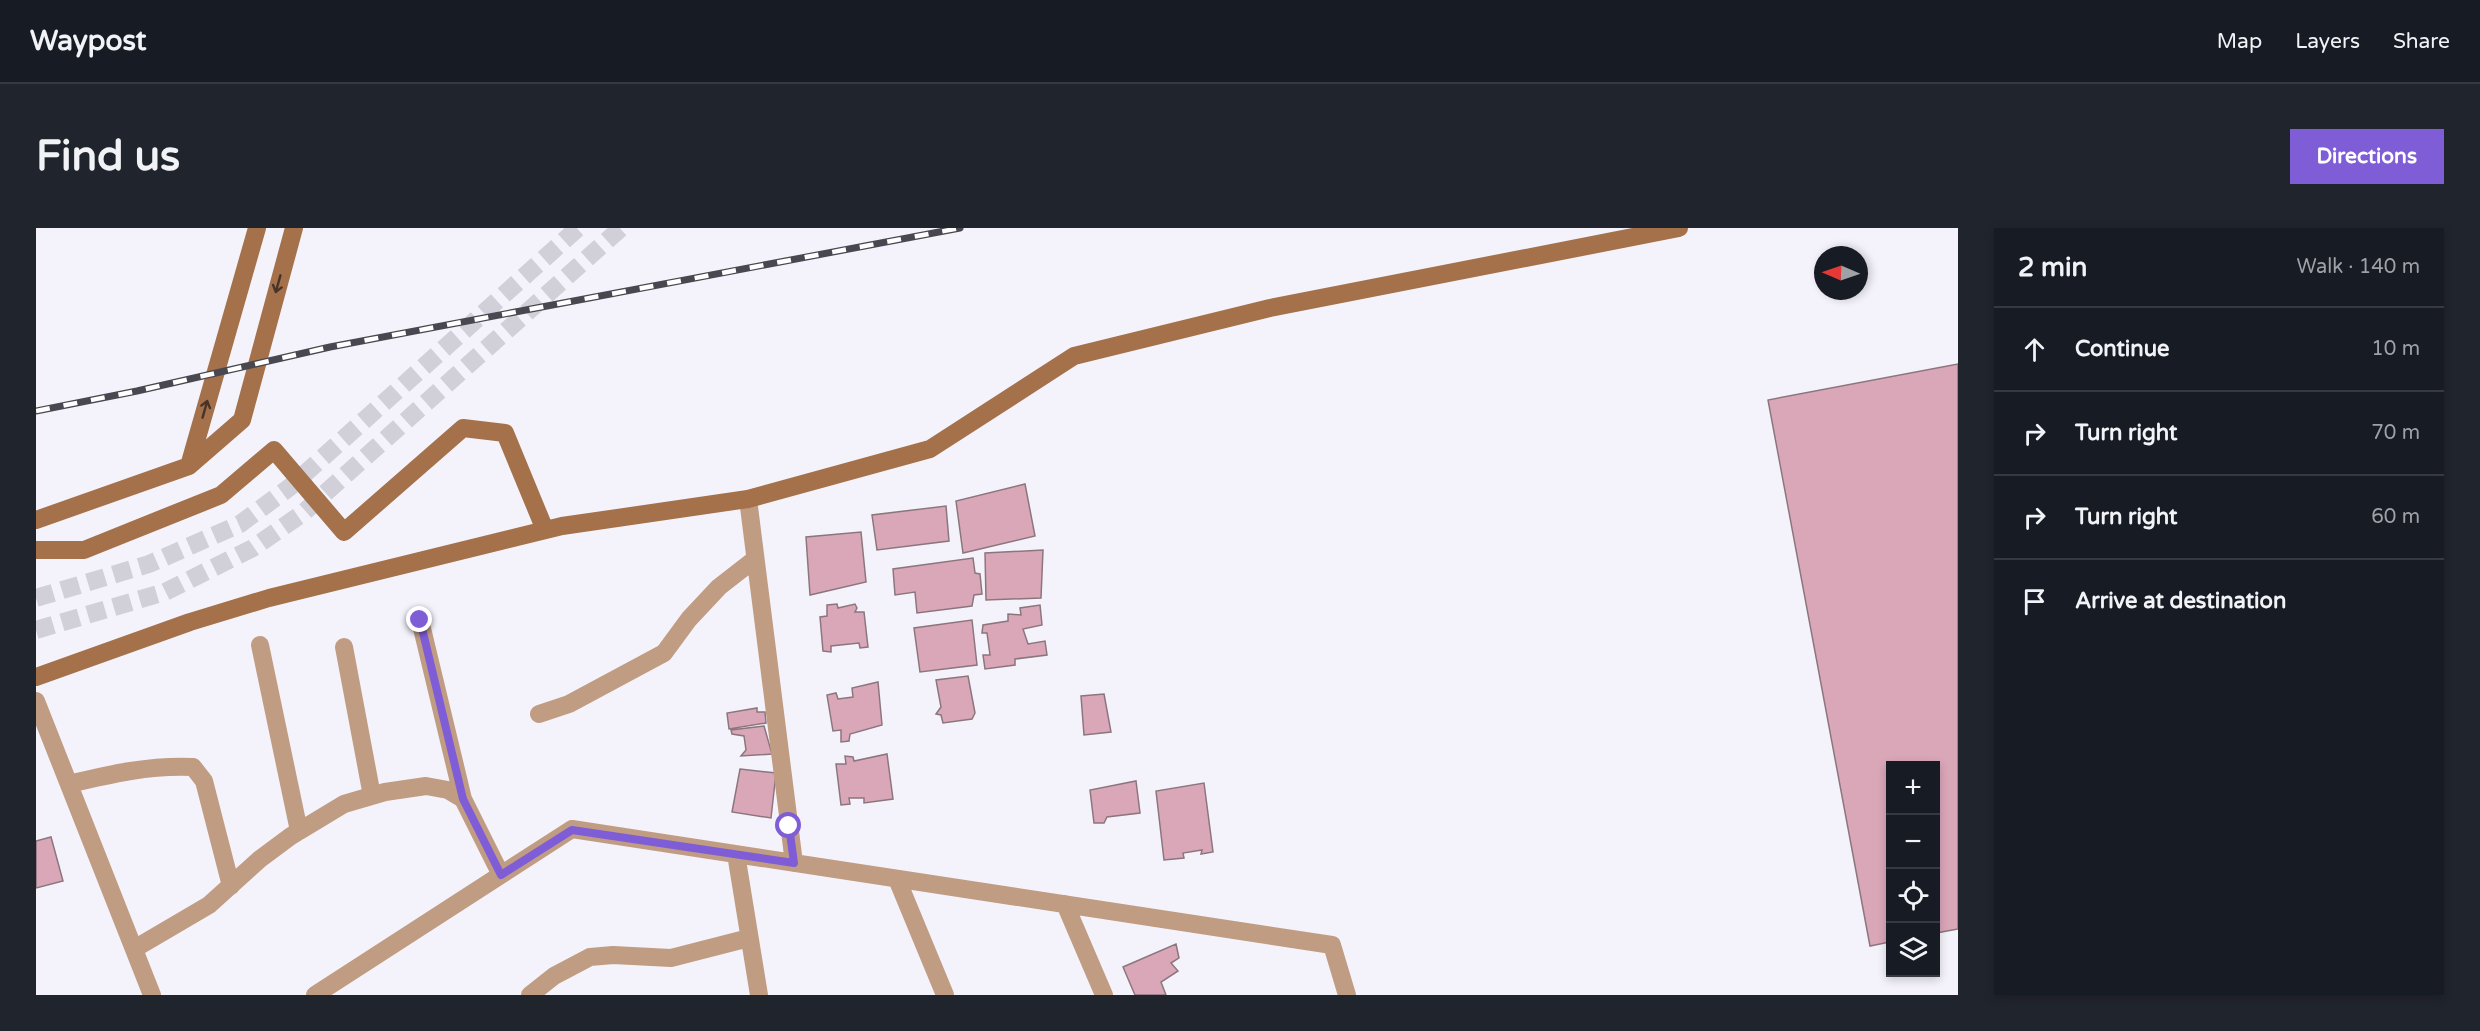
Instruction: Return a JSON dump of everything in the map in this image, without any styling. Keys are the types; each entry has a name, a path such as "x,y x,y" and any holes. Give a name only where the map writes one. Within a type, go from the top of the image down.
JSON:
{"street":[{"path":"189,466 257,228"},
{"path":"36,520 189,466 242,420 294,228"},
{"path":"36,677 190,622 269,598 562,526 748,499 930,449 1074,356 1270,308 1679,228"},
{"path":"36,550 84,550 221,495 274,450 344,532 463,428 505,433 545,530"},
{"path":"748,499 794,863"},
{"path":"539,714 569,704 664,653 689,619 718,587 755,559"},
{"path":"420,620 463,799 501,875"},
{"path":"260,645 299,831"},
{"path":"344,647 372,796"},
{"path":"36,701 152,995"},
{"path":"69,784 127,770 164,766 194,767 204,781 231,886"},
{"path":"134,949 208,906 299,831 344,804 372,796 426,786 448,790 463,799"},
{"path":"315,995 572,830 1332,945 1347,995"},
{"path":"736,854 759,995"},
{"path":"897,879 945,995"},
{"path":"1065,904 1104,995"},
{"path":"530,995 554,976 590,957 613,955 671,958 749,938"}],"building":[{"path":"1958,364 1958,929 1940,932 1940,761 1886,761 1886,943 1870,946 1768,400"},
{"path":"1025,484 1035,536 963,553 956,501"},
{"path":"946,506 949,541 877,550 872,515"},
{"path":"861,532 866,582 810,595 806,537"},
{"path":"1043,550 1041,598 986,600 985,553"},
{"path":"973,558 975,573 980,574 982,594 974,595 972,606 917,613 915,592 895,595 893,569"},
{"path":"837,604 838,608 855,604 857,608 855,612 864,612 868,647 860,648 859,643 831,646 831,652 823,651 820,617 827,616 827,605"},
{"path":"1040,605 1042,625 1023,629 1028,644 1045,641 1047,655 1015,659 1015,665 985,669 983,655 990,655 987,633 982,633 983,625 1008,621 1008,614 1021,615 1020,608"},
{"path":"972,620 977,665 920,672 914,628"},
{"path":"968,676 975,713 972,719 943,723 941,715 936,714 941,707 936,680"},
{"path":"878,682 882,725 850,734 849,741 841,742 841,730 833,731 827,695 836,693 838,699 853,697 852,688"},
{"path":"1104,694 1111,732 1084,735 1081,696"},
{"path":"757,708 757,712 765,712 766,723 729,729 727,713"},
{"path":"764,726 772,754 741,756 746,750 744,736 732,734 731,730"},
{"path":"887,754 893,799 864,803 864,798 849,798 850,804 841,805 836,764 846,764 845,756 853,757 854,761"},
{"path":"740,769 776,773 771,818 732,812"},
{"path":"1136,781 1140,813 1107,817 1104,823 1094,823 1090,790"},
{"path":"1204,783 1213,852 1201,854 1202,850 1183,853 1184,858 1164,860 1156,791"},
{"path":"51,837 63,881 36,888 36,841"},
{"path":"1176,944 1179,958 1171,963 1178,971 1161,982 1166,995 1135,995 1123,967"}],"tunnel":[{"path":"36,598 149,564 240,524 290,487 578,228"},
{"path":"36,630 165,592 253,548 303,513 621,228"}],"railway":[{"path":"36,411 137,391 330,347 960,228"}],"route":[{"path":"420,620 463,799 501,875 572,830 794,863 789,826"}]}
